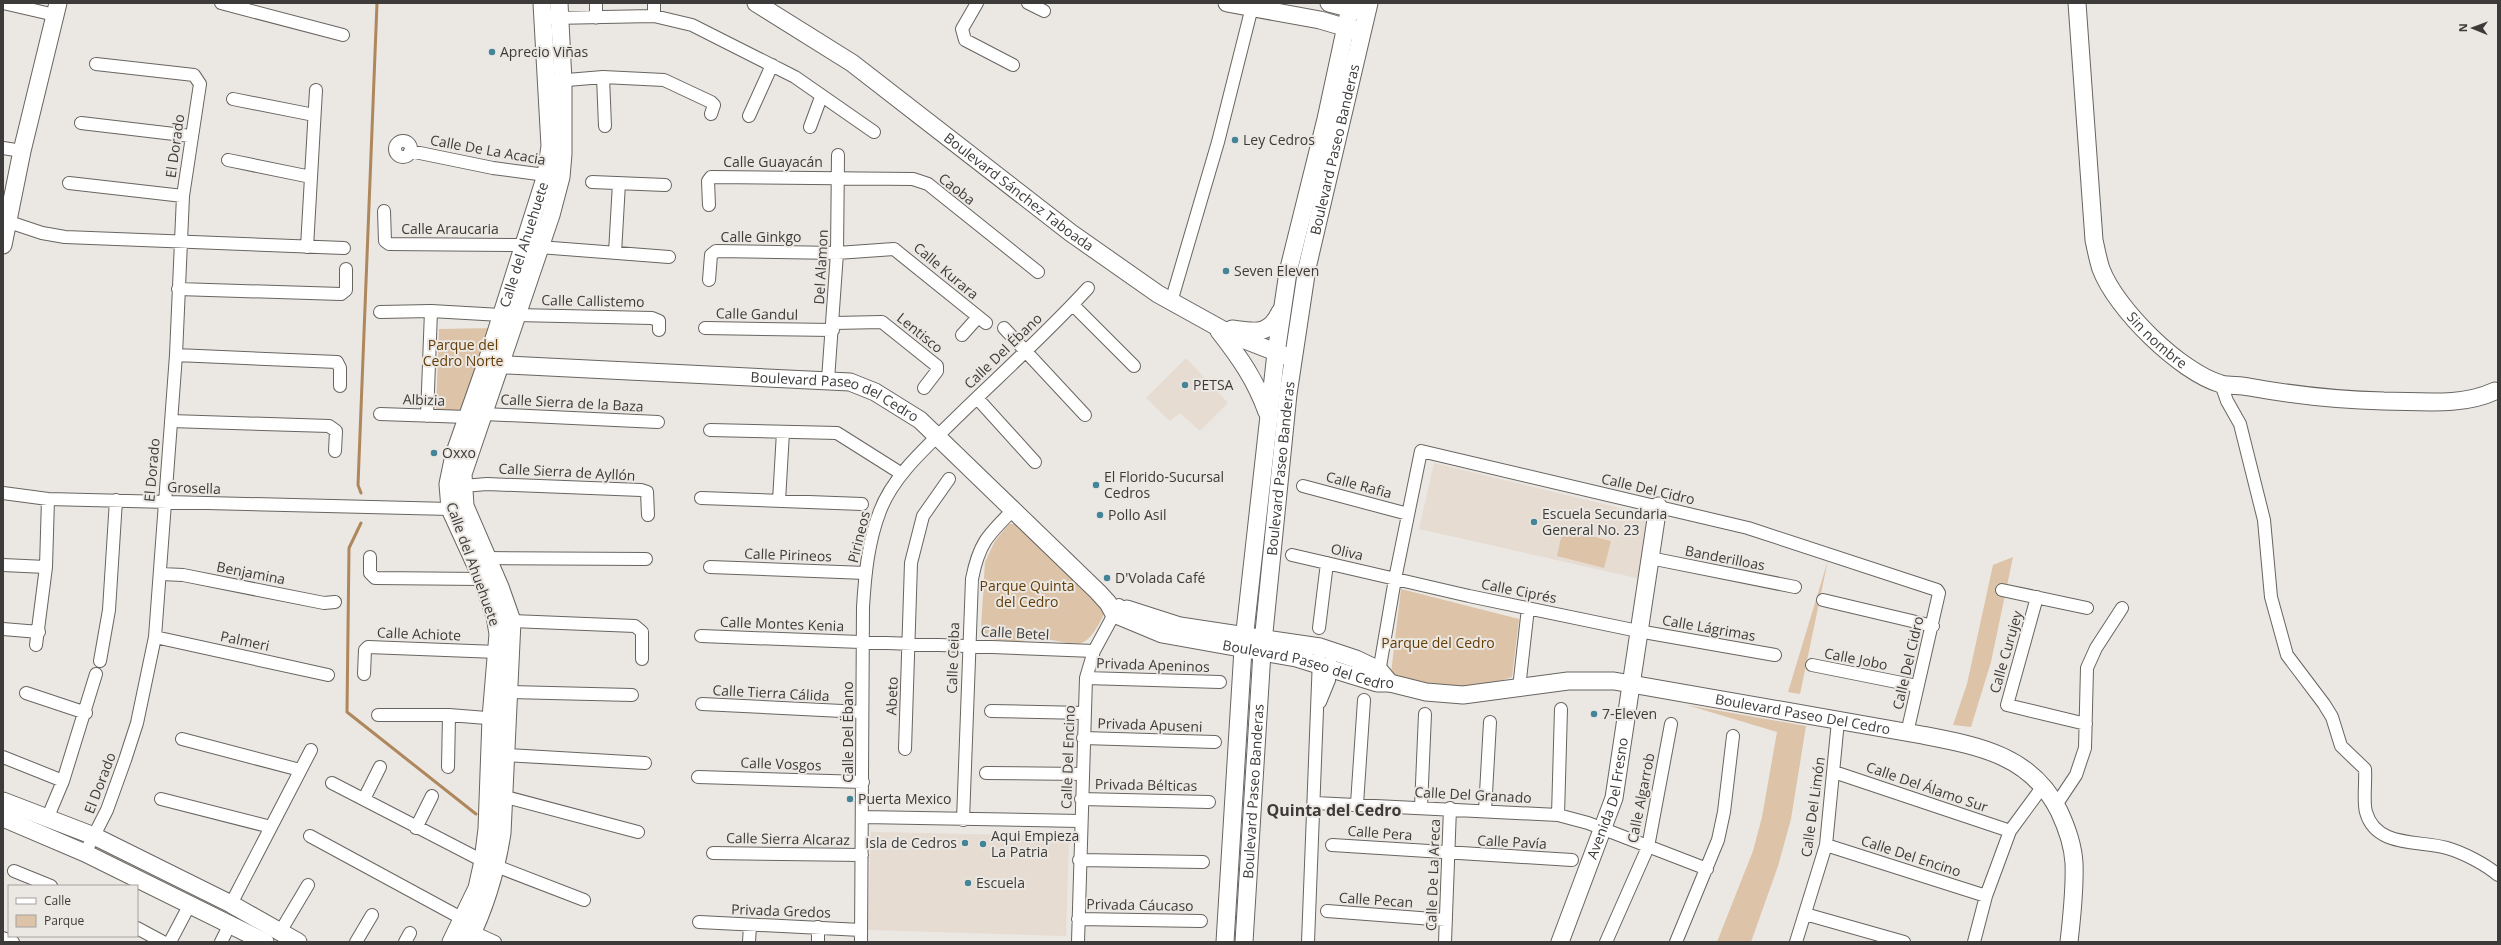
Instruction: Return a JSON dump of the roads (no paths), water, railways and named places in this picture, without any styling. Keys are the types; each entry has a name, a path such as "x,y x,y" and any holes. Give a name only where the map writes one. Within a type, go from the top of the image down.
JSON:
{"street":[{"path":"3,3 56,9 6,222 3,245"},
{"path":"221,3 343,35"},
{"path":"596,3 596,18"},
{"path":"654,3 654,16"},
{"name":"Boulevard Sánchez Taboada","path":"756,3 852,63 1083,242 1171,302 1216,327 1276,353 1293,358"},
{"path":"977,3 962,29 965,40 1013,65"},
{"path":"1028,3 1044,10"},
{"path":"1227,3 1252,5 1320,20 1362,33"},
{"path":"1329,3 1368,8"},
{"name":"Sin nombre","path":"2077,3 2093,232 2101,270 2132,319 2190,367 2221,384 2283,393 2364,401 2441,402 2480,398 2497,391"},
{"path":"1171,302 1220,136 1252,5"},
{"name":"Boulevard Paseo Banderas","path":"1225,942 1244,642 1276,353 1288,272 1326,119 1350,5"},
{"name":"Boulevard Paseo Banderas","path":"1244,942 1263,645 1282,444 1293,358 1307,268 1368,8"},
{"path":"550,11 596,18 654,16 692,26 795,77 821,97 874,132"},
{"name":"Calle del Ahuehuete","path":"508,315 539,247 551,215 553,176 550,146 555,81 550,11"},
{"name":"El Dorado","path":"85,853 107,810 137,723 155,637 161,574 164,502 176,355 183,196 200,84 198,78 194,75 96,64"},
{"path":"749,116 772,65"},
{"path":"555,81 603,77 664,80 711,102 714,105 711,114"},
{"path":"603,77 605,126"},
{"path":"307,247 316,90"},
{"path":"810,127 821,97"},
{"path":"232,98 314,115"},
{"path":"82,123 191,136"},
{"path":"3,148 22,151"},
{"name":"Calle De La Acacia","path":"410,151 493,168 553,176"},
{"name":"Del Alamon","path":"828,380 837,253 840,177 838,155"},
{"path":"228,160 311,176"},
{"name":"Calle del Ahuehuete","path":"451,942 468,931 477,888 490,864 502,833 502,796 510,692 512,621 465,506 463,486 467,458 484,414 493,365 508,315 522,245 553,176"},
{"name":"Calle Guayacán","path":"709,205 708,180 711,178 840,177"},
{"name":"Caoba","path":"840,177 921,181 1038,272"},
{"path":"592,182 665,185"},
{"path":"69,183 183,196"},
{"path":"615,253 619,183"},
{"name":"Calle Araucaria","path":"384,212 385,241 389,244 522,245"},
{"path":"6,222 65,237 180,243 344,248"},
{"path":"539,247 669,257"},
{"name":"Calle Kurara","path":"837,253 897,249 982,320 962,335"},
{"name":"Calle Ginkgo","path":"709,280 711,255 716,251 837,253"},
{"path":"178,289 341,294 346,290 346,269"},
{"name":"Calle Del Ébano","path":"938,435 1088,288"},
{"path":"1072,305 1134,366"},
{"path":"1216,327 1253,332 1265,330 1275,324 1282,309"},
{"path":"427,416 431,311"},
{"path":"380,312 431,311 508,315"},
{"name":"Calle Callistemo","path":"508,315 652,318 659,321 659,330"},
{"name":"Lentisco","path":"833,326 876,321 887,325 936,366 937,371 924,388"},
{"name":"Calle Gandul","path":"705,328 833,326"},
{"path":"1216,327 1248,368 1257,385 1269,415"},
{"path":"1004,328 1085,415"},
{"path":"176,355 337,362 340,368 340,386"},
{"name":"Calle del Ahuehuete","path":"490,864 489,794 491,718 498,634 495,616 482,579 450,509 449,473 467,417 493,365"},
{"name":"Boulevard Paseo del Cedro","path":"493,365 850,382 875,392 899,405 938,435 1114,608 1244,642 1324,657 1382,679"},
{"path":"2221,384 2227,401 2240,424 2264,520 2271,598 2287,655 2332,717 2341,746 2365,769 2366,812 2374,825 2388,839 2447,848 2471,858 2498,875"},
{"path":"976,398 1035,462"},
{"name":"Albizia","path":"380,414 467,417"},
{"name":"Calle Sierra de la Baza","path":"484,414 658,422"},
{"path":"171,421 329,426 336,431 335,451"},
{"path":"710,430 837,434 902,474"},
{"path":"779,501 783,432"},
{"name":"Pirineos","path":"863,642 866,573 872,537 880,510 902,474 938,435"},
{"name":"Calle Del Cidro","path":"1382,679 1395,579 1421,451 1748,528 1937,590 1939,593 1933,626 1917,686 1907,733"},
{"name":"Abeto","path":"905,749 911,563 916,540 924,516 949,479"},
{"name":"Calle Sierra de Ayllón","path":"463,486 487,484 641,490 647,492 648,515"},
{"name":"Calle Rafia","path":"1302,486 1408,514"},
{"name":"Grosella","path":"3,493 48,499 450,509"},
{"path":"701,498 862,504"},
{"path":"36,645 39,632 46,567 48,499"},
{"path":"100,661 109,610 116,500"},
{"name":"Avenida Del Fresno","path":"1560,942 1614,798 1658,506"},
{"name":"Calle Ceiba","path":"963,820 972,579 976,558 983,541 1013,510"},
{"name":"Oliva","path":"1292,555 1395,579"},
{"path":"370,557 370,573 375,578 482,579"},
{"path":"487,558 646,559"},
{"name":"Banderilloas","path":"1650,558 1795,587"},
{"path":"1319,628 1327,563"},
{"path":"3,565 46,567"},
{"name":"Calle Pirineos","path":"710,567 866,573"},
{"name":"Benjamina","path":"161,574 183,575 324,603 335,602"},
{"name":"Calle Ciprés","path":"1395,579 1638,631"},
{"name":"Calle Curujey","path":"2002,590 2087,608"},
{"name":"Calle Curujey","path":"2037,597 2007,705 2086,724"},
{"path":"1823,600 1933,626"},
{"name":"Calle Del Encino","path":"1078,942 1080,822 1086,678 1094,651 1114,608"},
{"path":"1519,688 1528,608"},
{"path":"2056,805 2076,775 2085,748 2087,668 2096,648 2122,608"},
{"path":"512,621 636,626 642,632 642,659"},
{"path":"3,629 39,632"},
{"name":"Calle Lágrimas","path":"1638,631 1775,655"},
{"name":"Calle Montes Kenia","path":"701,636 863,642"},
{"name":"Palmeri","path":"155,637 328,675"},
{"name":"Calle Betel","path":"863,642 1094,651"},
{"name":"Calle Del Ëbano","path":"861,942 864,782 862,712 863,642"},
{"name":"Calle Achiote","path":"364,674 365,650 368,647 497,652"},
{"path":"1308,942 1318,705 1324,657"},
{"name":"Calle Jobo","path":"1812,665 1917,686"},
{"path":"47,818 63,781 86,714 96,674"},
{"name":"Privada Apeninos","path":"1086,678 1220,682"},
{"name":"Boulevard Paseo Del Cedro","path":"1382,679 1445,695 1477,694 1545,683 1591,680 1632,683 1957,742 1998,754 2017,763 2043,786 2056,805 2068,830 2074,862 2069,942"},
{"path":"510,692 632,695"},
{"path":"26,693 86,714"},
{"path":"1356,804 1364,700"},
{"name":"Calle Tierra Cálida","path":"702,704 862,712"},
{"path":"1558,815 1561,709"},
{"path":"991,711 1084,713"},
{"path":"1421,807 1425,714"},
{"path":"378,715 449,715 491,718 508,721"},
{"path":"448,768 449,715"},
{"name":"Calle Del Limón","path":"1796,942 1826,845 1838,721"},
{"path":"1485,811 1490,722"},
{"name":"Calle Algarrob","path":"1606,942 1648,847 1671,724"},
{"path":"1676,942 1718,840 1724,812 1733,736"},
{"name":"Privada Apuseni","path":"1083,738 1215,742"},
{"path":"182,739 300,770"},
{"path":"231,904 311,750"},
{"path":"506,755 645,763"},
{"path":"3,757 63,781"},
{"path":"364,799 380,767"},
{"name":"Calle Del Álamo Sur","path":"1834,772 2010,831"},
{"path":"986,773 1082,774"},
{"name":"Calle Vosgos","path":"698,777 864,782"},
{"path":"332,784 364,799 416,828 490,864 584,900"},
{"path":"1974,942 1986,896 2010,831 2043,786"},
{"path":"416,828 432,796"},
{"path":"502,796 638,832"},
{"path":"161,799 271,827"},
{"name":"Privada Bélticas","path":"1081,799 1209,802"},
{"name":"Calle Del Granado","path":"1315,803 1450,808 1558,815 1603,829 1707,869"},
{"name":"Calle De La Areca","path":"1445,942 1450,853 1450,808"},
{"path":"6,814 47,818 94,836 231,904 298,942"},
{"path":"6,814 265,942"},
{"path":"863,816 963,820 1080,822"},
{"path":"310,836 468,931 495,942"},
{"name":"Calle Pera","path":"1332,845 1450,853"},
{"name":"Calle Del Encino","path":"1826,845 1986,896"},
{"name":"Calle Sierra Alcaraz","path":"713,853 862,855"},
{"name":"Calle Pavía","path":"1450,853 1572,860"},
{"path":"1079,860 1203,862"},
{"path":"14,871 49,885"},
{"path":"280,932 308,885"},
{"path":"170,942 190,904"},
{"name":"Calle Pecan","path":"1327,911 1446,920"},
{"path":"1805,914 1904,942"},
{"path":"356,942 372,915"},
{"name":"Privada Cáucaso","path":"1078,919 1201,921"},
{"name":"Privada Gredos","path":"699,922 861,930"},
{"path":"221,942 230,924"},
{"path":"749,942 750,925"},
{"path":"818,927 818,942"},
{"path":"138,929 163,942"},
{"path":"3,938 13,942"}],"waterway":[{"path":"361,493 358,485 377,3"},
{"path":"361,523 349,548 347,712 476,814"}],"place":[{"name":"Aprecio Viñas","path":"492,52"},
{"name":"Ley Cedros","path":"1235,140"},
{"name":"Seven Eleven","path":"1226,271"},
{"name":"PETSA","path":"1185,385"},
{"name":"Oxxo","path":"434,453"},
{"name":"El Florido-Sucursal Cedros","path":"1096,485"},
{"name":"Pollo Asil","path":"1100,515"},
{"name":"Escuela Secundaria General No. 23","path":"1534,522"},
{"name":"D'Volada Café","path":"1107,578"},
{"name":"7-Eleven","path":"1594,714"},
{"name":"Puerta Mexico","path":"850,799"},
{"name":"Isla de Cedros","path":"965,843"},
{"name":"Aqui Empieza La Patria","path":"983,844"},
{"name":"Escuela","path":"968,883"}],"district":[{"name":"Quinta del Cedro","path":"1334,810"}],"park label":[{"name":"Parque del Cedro Norte","path":"463,354"},
{"name":"Parque Quinta del Cedro","path":"1027,594"},
{"name":"Parque del Cedro","path":"1438,643"}]}
